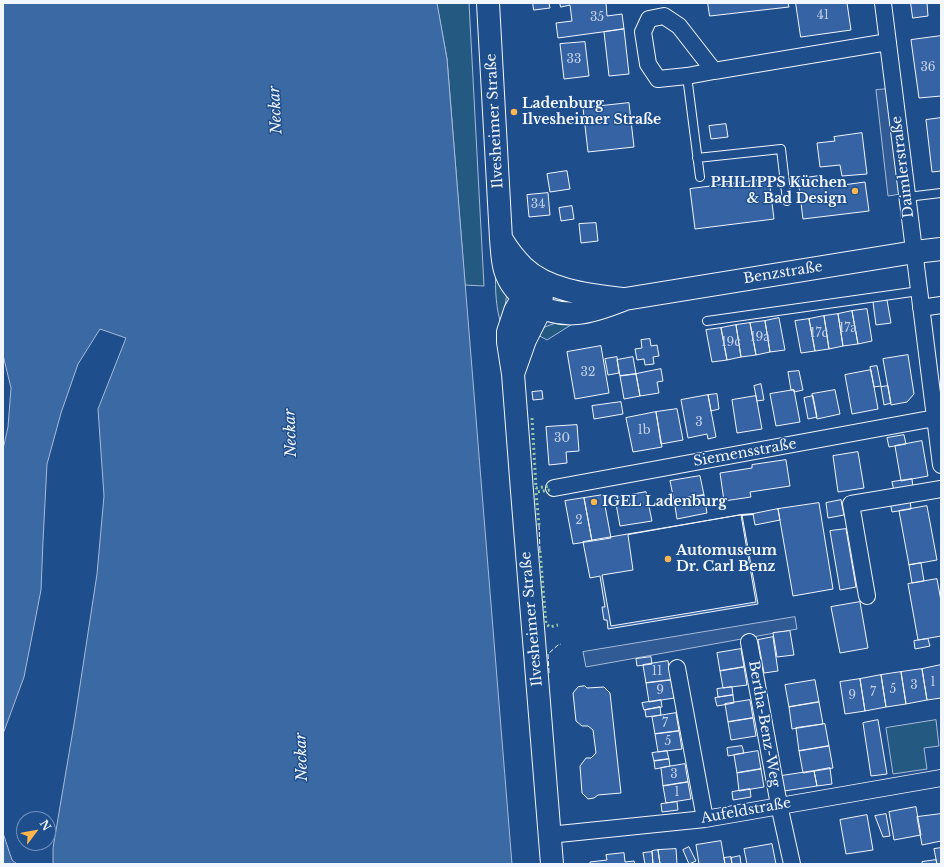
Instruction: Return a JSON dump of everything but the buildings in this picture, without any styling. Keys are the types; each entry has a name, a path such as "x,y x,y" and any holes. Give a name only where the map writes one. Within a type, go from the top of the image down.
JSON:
{"main road":[{"name":"Ilvesheimer Straße","path":"488,3 501,239"},
{"name":"Benzstraße","path":"501,239 523,268 543,281 580,293 625,299"},
{"path":"501,239 504,268 512,284 532,302"},
{"name":"Benzstraße","path":"532,302 555,313 581,313 597,310 625,299 941,249"},
{"name":"Ilvesheimer Straße","path":"543,281 532,302 525,340 513,374 552,864"}],"street":[{"name":"Daimlerstraße","path":"884,3 941,465"},
{"path":"714,71 679,26 664,16 650,19 643,32 648,64 658,79 687,76 888,42"},
{"path":"921,308 941,305"},
{"name":"Siemensstraße","path":"554,488 935,418"},
{"path":"867,596 851,504 941,489"},
{"name":"Bertha-Benz-Weg","path":"749,642 779,806 792,864"},
{"path":"677,668 705,819"},
{"name":"Aufeldstraße","path":"549,835 705,819 941,778"}],"lane":[{"path":"687,76 700,177"},
{"path":"698,158 781,149 788,201"},
{"path":"907,197 941,194"},
{"path":"707,321 919,291"}],"shaded area":[{"path":"437,3 469,3 484,286 465,285 447,59"},
{"path":"889,89 901,194 888,196 876,90"},
{"path":"496,263 504,278 507,290 505,306 500,321 497,307"},
{"path":"559,322 574,323 547,340 536,334 545,327"},
{"path":"795,617 797,629 586,667 583,652"},
{"path":"936,720 939,746 924,748 927,769 893,774 886,728"}],"water":[{"name":"Neckar","path":"3,3 437,3 447,59 512,864 53,864 53,851 56,851 56,830 97,574 104,496 98,409 126,338 100,329 78,364 61,413 47,464 41,590 24,677 3,734 3,449 8,427 11,388 3,355"},
{"path":"3,833 12,860 17,864 3,864"}],"hedge":[{"path":"532,418 536,488 549,486"},
{"path":"539,525 536,492 550,490"},
{"path":"540,551 546,624 550,627 558,625"}],"fence":[{"path":"539,525 540,551"},
{"path":"549,673 548,654 561,644"}],"wall":[{"path":"742,515 753,514"}],"place":[{"name":"Ladenburg Ilvesheimer Straße","path":"514,112"},
{"name":"PHILIPPS Küchen & Bad Design","path":"855,191"},
{"name":"IGEL Ladenburg","path":"594,502"},
{"name":"Automuseum Dr. Carl Benz","path":"668,559"}]}
